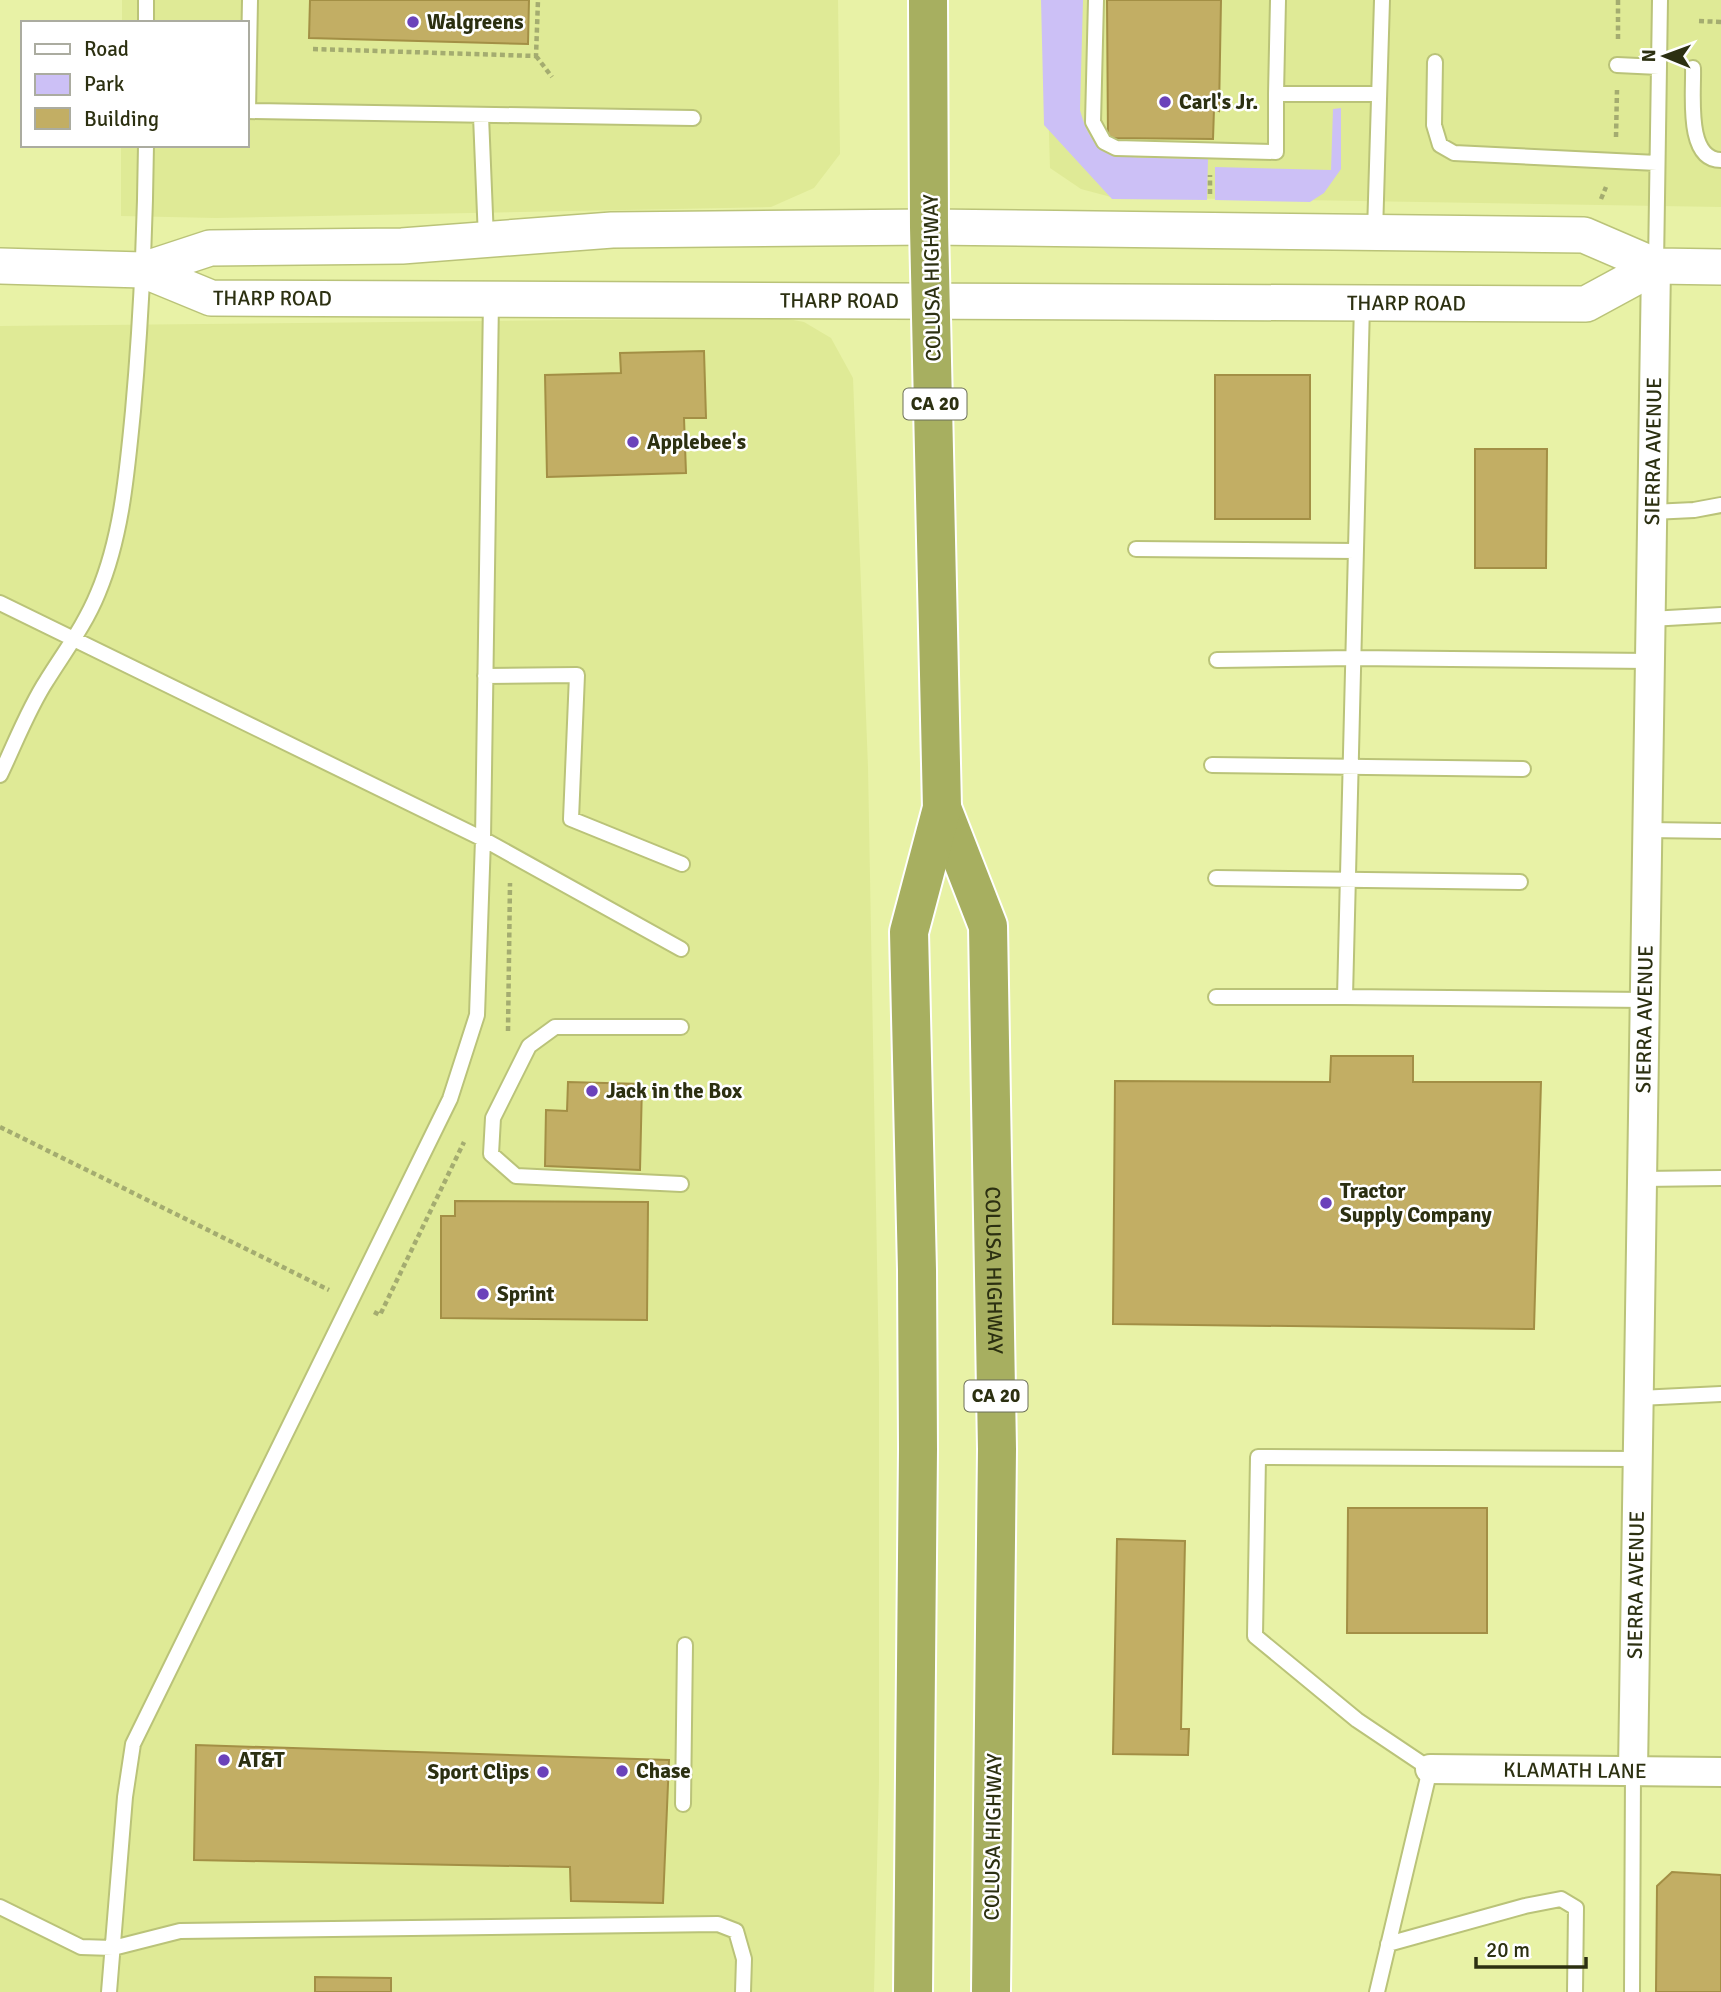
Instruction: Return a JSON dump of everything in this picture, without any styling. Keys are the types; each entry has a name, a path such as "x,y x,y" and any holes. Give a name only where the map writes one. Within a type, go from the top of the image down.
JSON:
{"highway":[{"name":"COLUSA HIGHWAY","path":"913,1992 918,1449 917,1270 909,932 942,808 929,227 928,0"},
{"name":"COLUSA HIGHWAY","path":"942,808 988,926 997,1449 991,1992"}],"street":[{"name":"THARP ROAD","path":"0,266 143,270 210,248 402,246 612,230 929,227 1584,235 1656,266 1721,268"},
{"name":"THARP ROAD","path":"143,270 211,298 1586,304 1656,266"},
{"name":"SIERRA AVENUE","path":"1633,1771 1656,266"},
{"name":"KLAMATH LANE","path":"1430,1769 1721,1772"}],"lane":[{"path":"146,0 146,21"},
{"path":"248,74 250,0"},
{"path":"1096,0 1094,122 1104,142 1116,148 1276,152 1278,0"},
{"path":"1375,232 1381,0"},
{"path":"1656,266 1660,0"},
{"path":"1435,62 1434,125 1440,145 1454,153 1657,163"},
{"path":"1617,65 1659,67"},
{"path":"1693,68 1694,136 1702,150 1714,160 1721,160"},
{"path":"1276,94 1378,94"},
{"path":"248,111 693,118"},
{"path":"481,116 486,240"},
{"path":"0,775 46,681 75,639 99,592 117,533 128,460 140,339 146,147"},
{"path":"110,1992 124,1810 133,1744 450,1099 477,1015 483,839 491,299"},
{"path":"1345,997 1363,304"},
{"path":"1652,512 1721,505"},
{"path":"1136,549 1356,551"},
{"path":"0,603 483,839 681,949"},
{"path":"1650,619 1721,615"},
{"path":"1217,660 1353,658 1650,661"},
{"path":"485,676 577,675 571,819 682,864"},
{"path":"1212,765 1523,769"},
{"path":"1647,830 1721,831"},
{"path":"1216,878 1520,882"},
{"path":"1216,998 1645,1000"},
{"path":"681,1027 555,1027 529,1046 493,1118 491,1154 516,1176 681,1184"},
{"path":"1642,1179 1721,1178"},
{"path":"1639,1398 1721,1394"},
{"path":"1377,1992 1430,1769 1357,1720 1255,1636 1258,1457 1638,1458"},
{"path":"683,1804 685,1645"},
{"path":"1632,1992 1633,1771"},
{"path":"1388,1944 1525,1906 1561,1899 1576,1908 1575,1992"},
{"path":"0,1907 81,1947 113,1948 180,1931 718,1924 736,1931 744,1959 743,1992"}],"path":[{"path":"538,0 536,56 552,77"},
{"path":"1601,199 1606,189 1616,138 1619,0"},
{"path":"1699,21 1721,22"},
{"path":"313,49 536,56"},
{"path":"0,1127 380,1315"}],"shaded area":[{"path":"122,0 838,0 840,154 814,188 771,207 216,218 121,216 121,147 248,147 248,21 122,21"},
{"path":"1045,0 1721,0 1721,207 1111,197 1081,189 1050,168"},
{"path":"782,318 804,322 831,338 853,378 868,767 879,1370 879,1781 874,1992 0,1992 0,326"}],"green space":[{"path":"1041,0 1083,0 1080,110 1097,145 1126,156 1208,159 1207,200 1112,199 1044,125"},
{"path":"1341,108 1341,169 1324,193 1310,202 1215,200 1215,167 1331,170 1333,109"}],"building":[{"path":"310,0 529,0 528,44 309,38"},
{"path":"1107,0 1221,0 1219,111 1214,109 1213,139 1108,138"},
{"path":"704,351 706,418 684,418 686,473 547,477 545,375 621,373 620,353"},
{"path":"1215,375 1310,375 1310,519 1215,519"},
{"path":"1475,449 1547,449 1546,568 1475,568"},
{"name":"Tractor Supply Company","path":"1331,1056 1413,1056 1413,1082 1541,1082 1534,1329 1113,1324 1115,1081 1330,1082"},
{"path":"568,1082 642,1084 640,1170 545,1166 546,1110 567,1111"},
{"path":"455,1201 648,1202 647,1320 441,1318 441,1216 455,1216"},
{"path":"1348,1508 1487,1508 1487,1633 1347,1633"},
{"path":"1117,1539 1185,1541 1181,1729 1189,1729 1188,1755 1113,1754"},
{"path":"196,1745 669,1760 663,1903 571,1901 570,1867 194,1860"},
{"path":"1672,1872 1721,1875 1721,1992 1656,1992 1657,1886"},
{"path":"315,1977 391,1978 391,1992 315,1992"}],"place":[{"name":"Walgreens","path":"413,22"},
{"name":"Carl's Jr.","path":"1165,102"},
{"name":"Applebee's","path":"633,442"},
{"name":"Jack in the Box","path":"592,1091"},
{"name":"Tractor Supply Company","path":"1326,1203"},
{"name":"Sprint","path":"483,1294"},
{"name":"AT&T","path":"224,1760"},
{"name":"Chase","path":"622,1771"},
{"name":"Sport Clips","path":"543,1772"}]}
